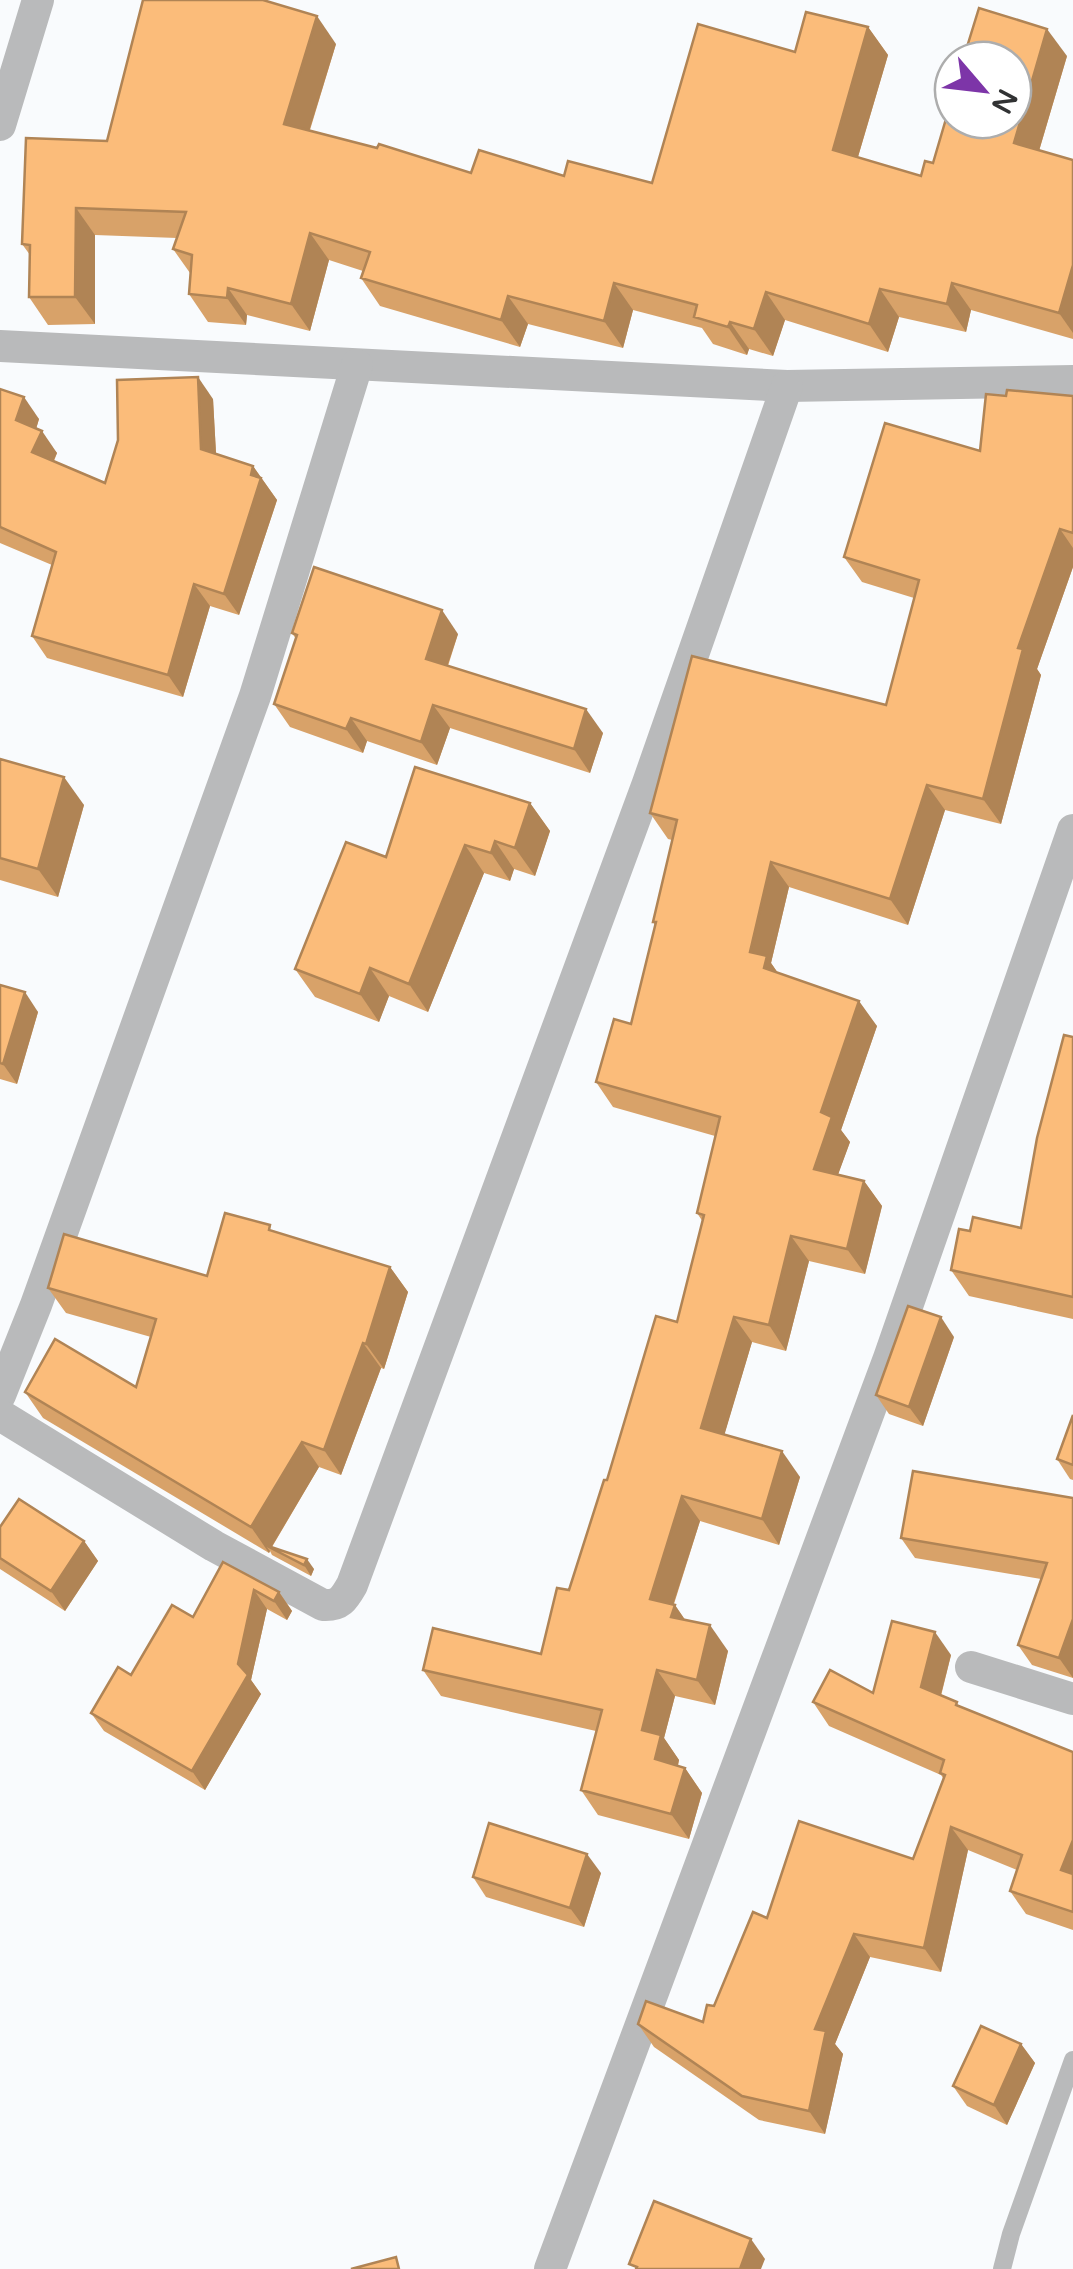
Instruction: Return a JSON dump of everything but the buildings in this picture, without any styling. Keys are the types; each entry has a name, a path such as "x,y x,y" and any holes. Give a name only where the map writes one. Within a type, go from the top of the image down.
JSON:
{"street":[{"path":"0,125 38,0"},
{"path":"0,346 787,386 1073,381"},
{"path":"0,1396 256,696 357,364"},
{"path":"0,1414 230,1554 323,1605 336,1606 342,1601 352,1584 641,801 787,386"},
{"path":"550,2269 889,1358 1073,830"},
{"path":"971,1667 1073,1700"}],"lane":[{"path":"1002,2269 1010,2234 1073,2060"}]}
